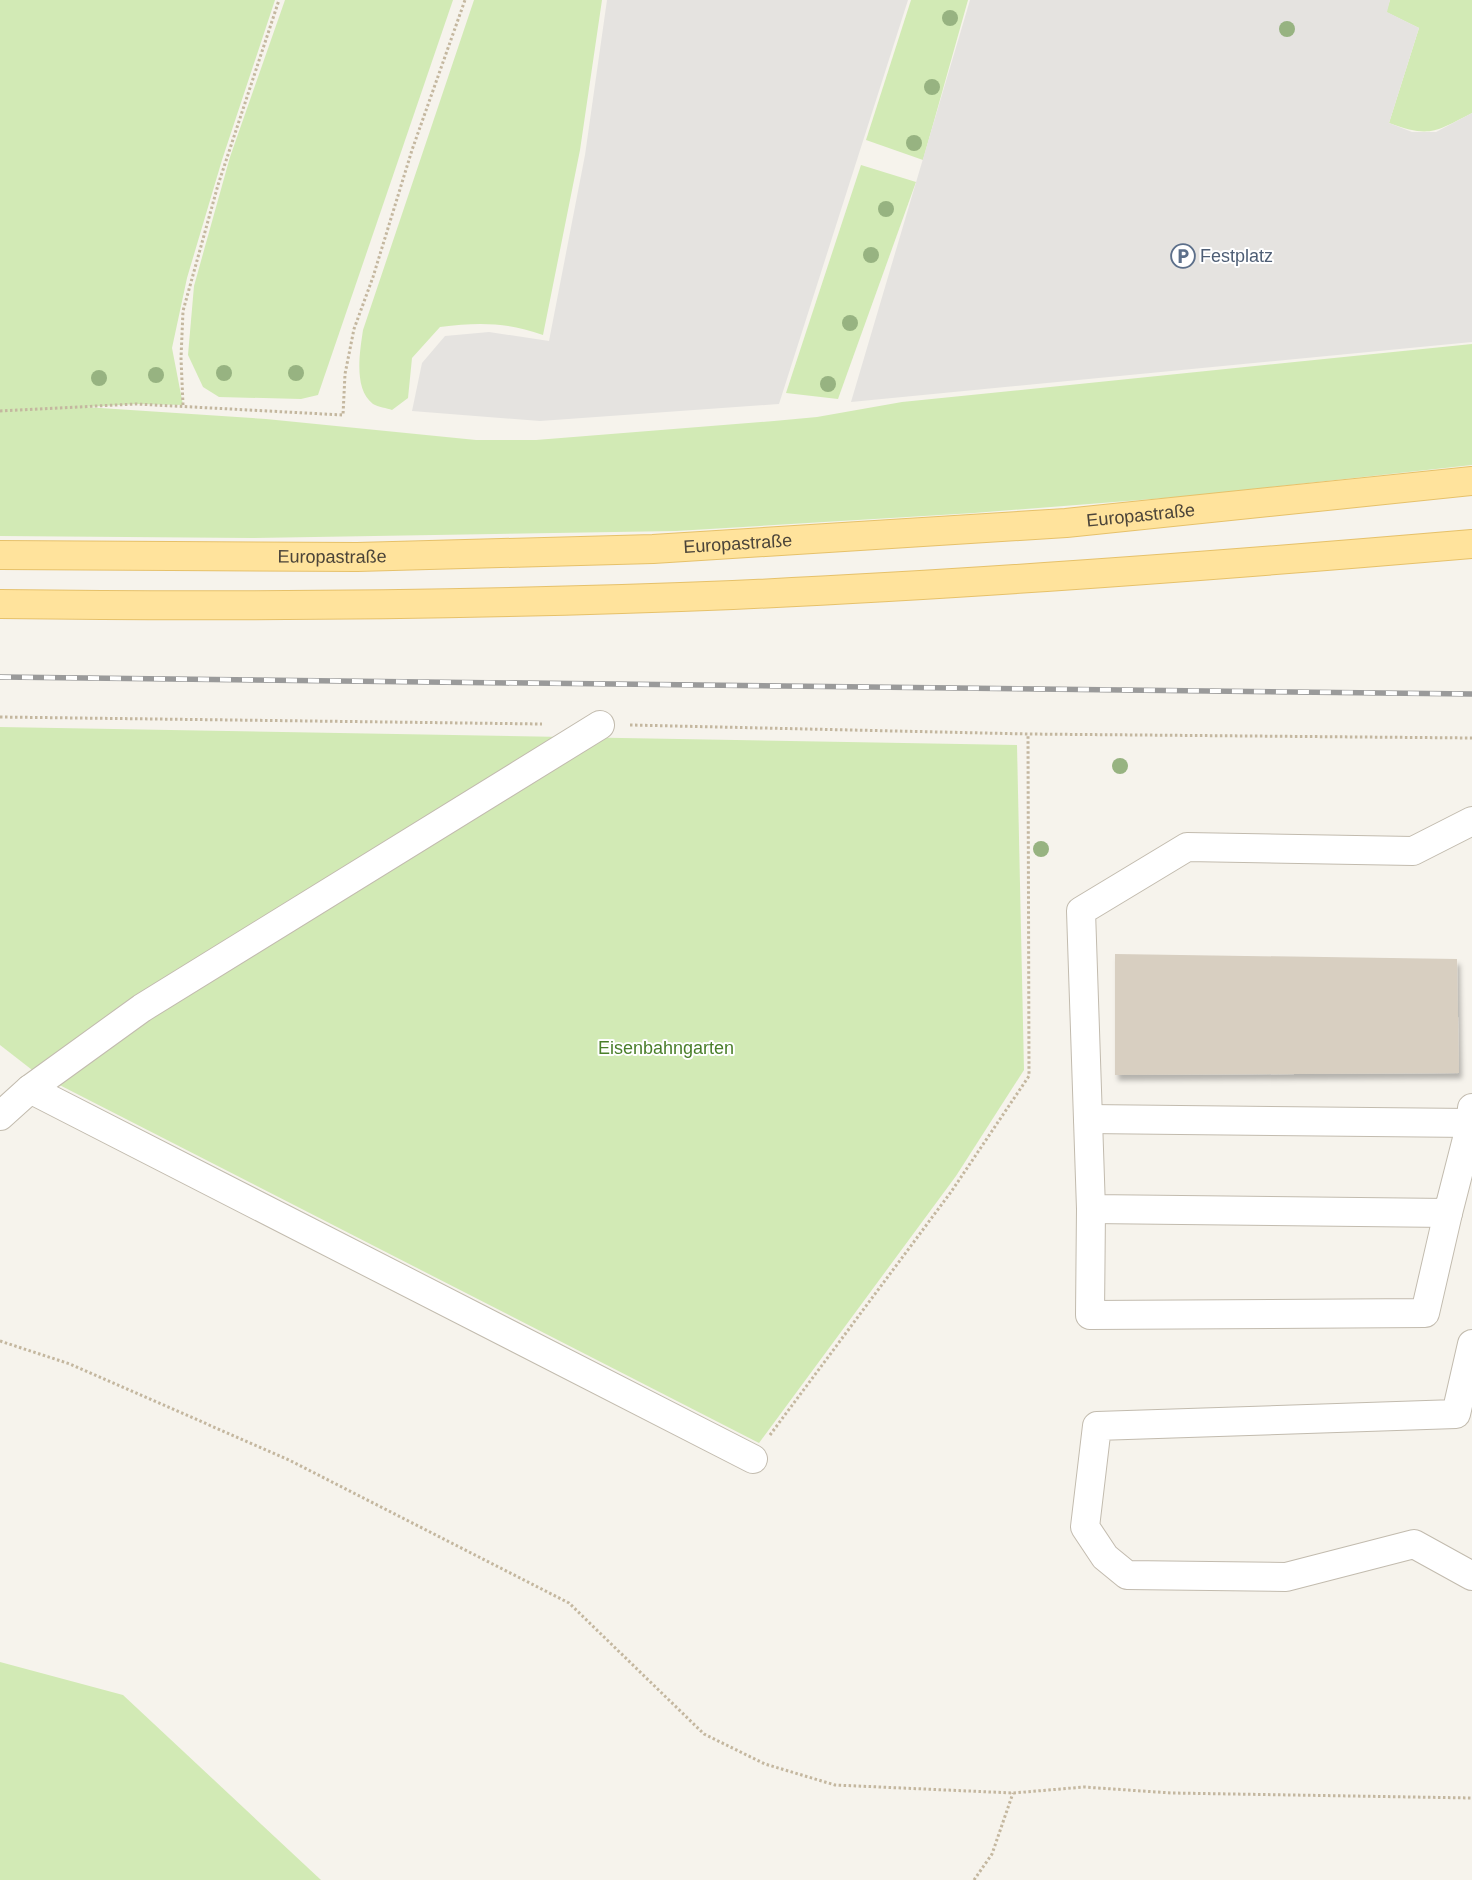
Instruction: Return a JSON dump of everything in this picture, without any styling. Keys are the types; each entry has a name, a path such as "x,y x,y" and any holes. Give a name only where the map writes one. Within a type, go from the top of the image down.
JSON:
{"main road":[{"name":"Europastraße","path":"0,555 357,557 653,549 1066,523 1472,481"},
{"path":"0,604 389,604 733,595 1096,573 1472,544"}],"lane":[{"path":"0,1116 30,1089 142,1008 600,725"},
{"path":"1088,1119 1472,1116 1424,1313 1090,1315 1091,1209 1081,911 1187,848 1413,850 1472,821"},
{"path":"30,1089 753,1459"},
{"path":"1091,1209 1448,1213"},
{"path":"1472,1344 1456,1414 1097,1426 1085,1527 1105,1557 1127,1575 1286,1577 1414,1544 1472,1576"}],"path":[{"path":"183,405 183,311 218,185 279,0"},
{"path":"0,411 136,404 343,415 345,374 354,329 373,277 412,150 464,0"},
{"path":"0,717 551,724"},
{"path":"600,725 1028,734 1472,738"},
{"path":"753,1459 951,1192 1029,1076 1028,734"},
{"path":"0,1341 70,1364 289,1460 569,1603 704,1734 765,1764 835,1784 1013,1794 1084,1786 1172,1793 1472,1798"},
{"path":"974,1880 992,1854 1013,1794"}],"green space":[{"path":"0,0 275,0 222,160 187,278 172,348 183,405 136,404 85,407 266,419 476,440 536,440 817,417 902,402 1472,344 1472,465 1191,496 974,513 676,531 252,538 0,536"},
{"path":"285,0 453,0 318,395 301,399 219,397 203,387 188,355 194,286 230,157"},
{"path":"474,0 602,0 580,150 543,335 504,325 492,324 440,327 412,358 408,398 392,410 373,404 363,389 359,369 363,330"},
{"path":"911,0 968,0 923,160 866,140"},
{"path":"1390,0 1472,0 1472,113 1449,125 1432,131 1403,128 1389,123 1419,28 1386,12"},
{"path":"861,165 916,182 838,399 786,393"},
{"name":"Eisenbahngarten","path":"0,727 1017,745 1024,1070 956,1176 759,1443 36,1073 0,1045"},
{"path":"0,1662 123,1695 321,1880 0,1880"}],"shaded area":[{"path":"607,0 908,0 779,404 540,421 412,411 422,363 445,336 489,332 549,341 585,155"},
{"name":"Festplatz","path":"970,0 1390,0 1387,12 1419,28 1389,123 1412,132 1436,132 1472,113 1472,342 851,402"}],"building":[{"path":"1115,954 1457,959 1459,1073 1115,1075"}],"railway":[{"path":"0,677 1472,694"}],"place":[{"name":"Festplatz","path":"1183,256"}]}
